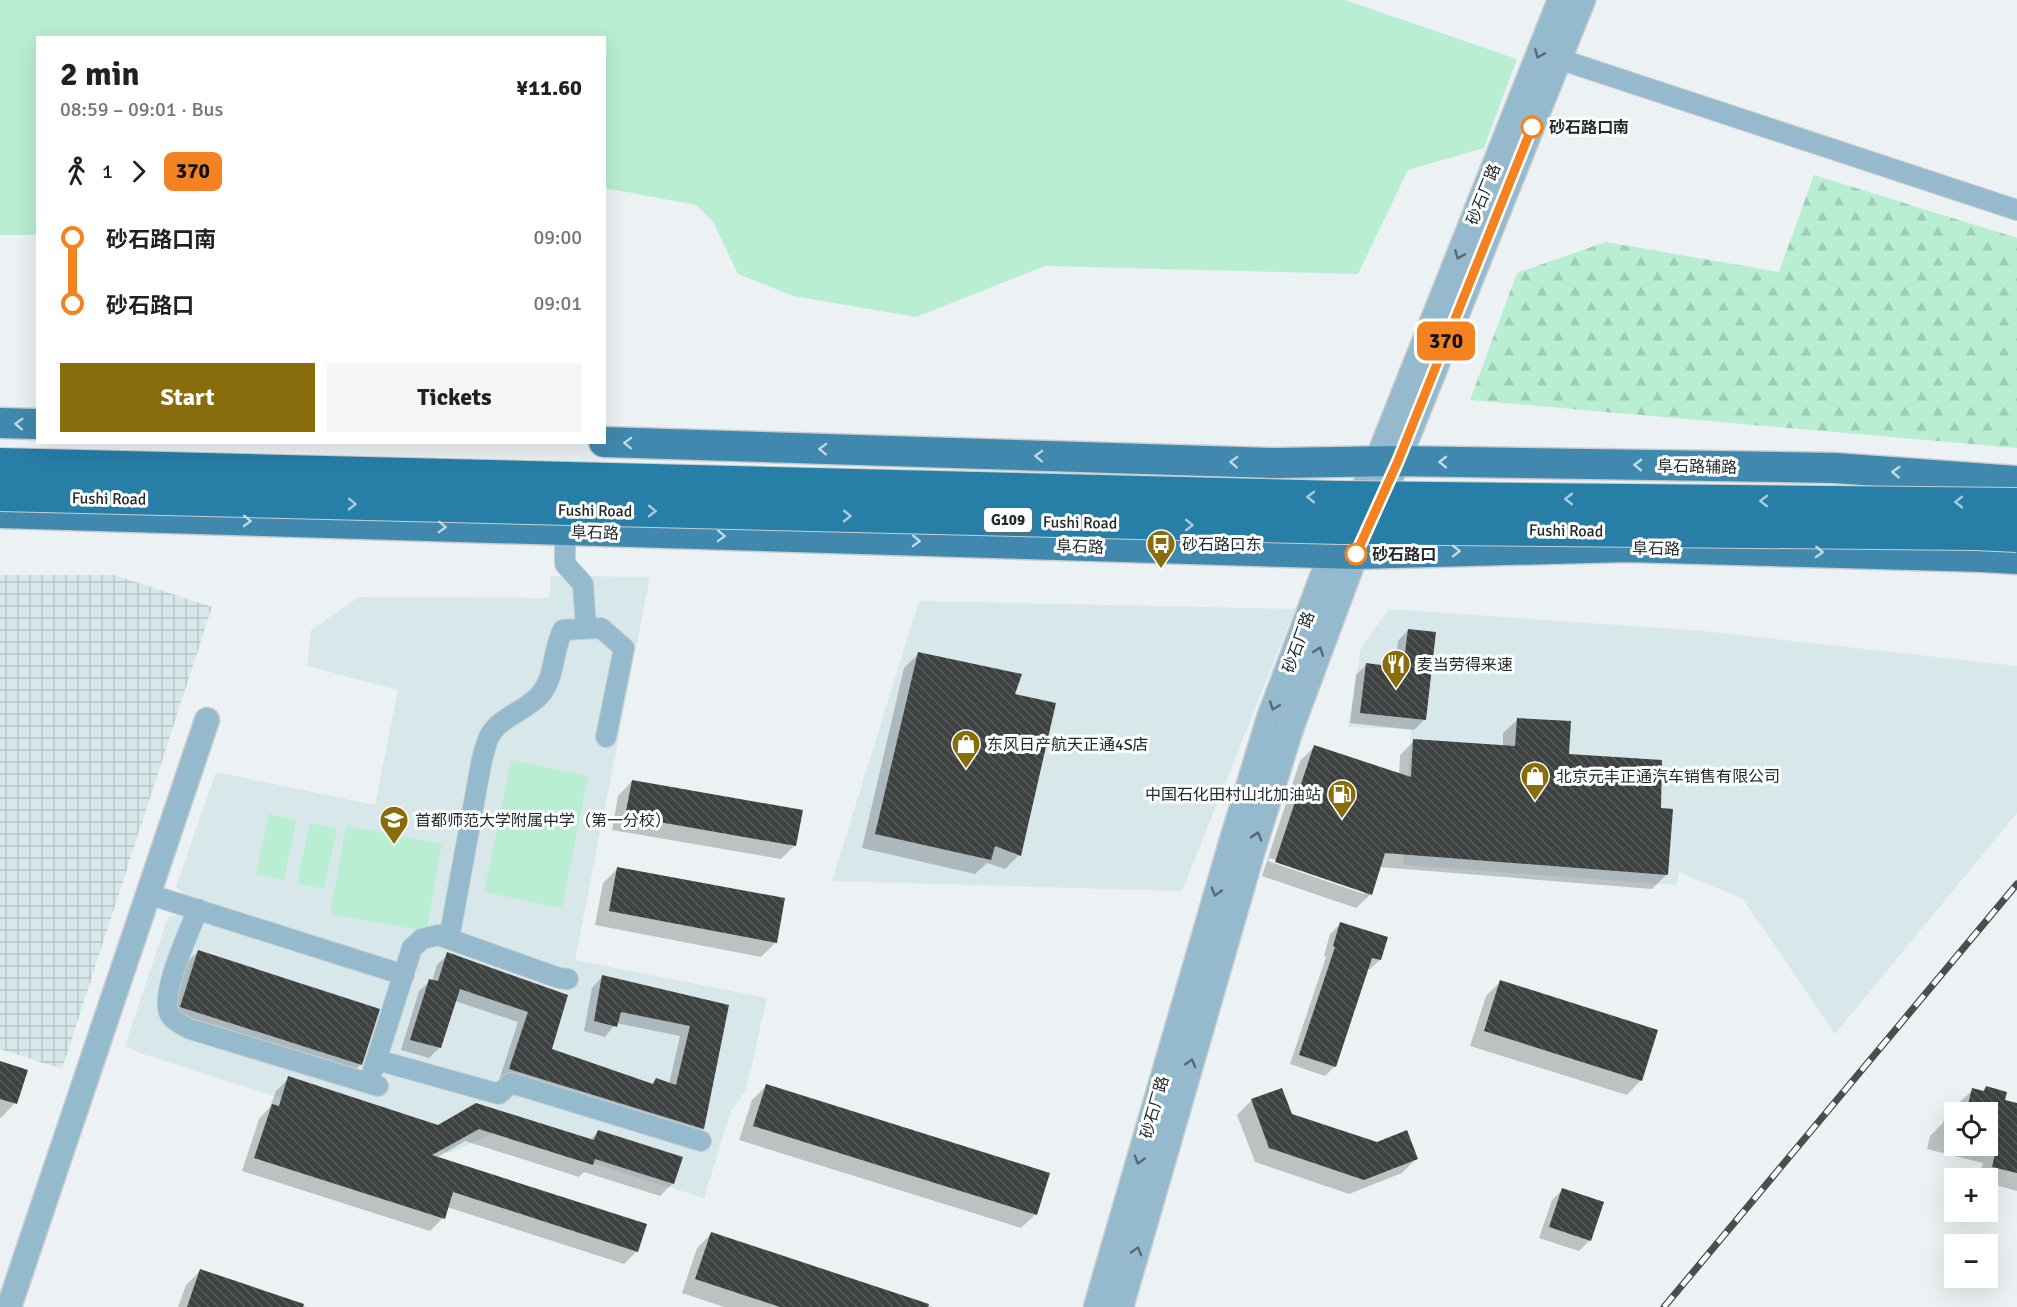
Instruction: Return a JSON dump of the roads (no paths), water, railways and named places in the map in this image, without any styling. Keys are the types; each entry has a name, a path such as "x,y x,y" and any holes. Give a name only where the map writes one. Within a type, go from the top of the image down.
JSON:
{"highway":[{"name":"Fushi Road","path":"0,464 1338,497 2017,504"},
{"name":"Fushi Road","path":"0,495 1342,528 2017,536"}],"main road":[{"path":"0,423 36,424"},
{"path":"606,442 1263,463 1387,462"},
{"name":"阜石路辅路","path":"1387,462 1835,468 2017,481"},
{"name":"阜石路","path":"0,513 1343,553 1627,547 1983,557 2017,560"}],"street":[{"name":"砂石厂路","path":"1387,462 1560,0"},
{"name":"砂石厂路","path":"1096,1307 1227,855 1266,729 1343,553 1387,462 1583,0"},
{"path":"1559,59 2017,210"},
{"path":"565,531 566,564 583,584 586,628"},
{"name":"砂石厂路","path":"1121,1307 1253,850 1343,553"},
{"path":"449,939 482,759 490,736 501,724 539,696 551,676 558,640 563,630 601,628 624,648 606,737"},
{"path":"9,1307 207,720"},
{"path":"148,894 404,975"},
{"path":"198,909 167,990 167,1009 171,1018 190,1029 374,1084 377,1060 412,948 422,939 438,935 559,978 568,979"},
{"path":"377,1060 499,1094 511,1083 701,1141"}],"railway":[{"path":"1664,1307 2017,884"}],"place":[{"name":"砂石路口南","path":"1532,127"},
{"name":"砂石路口","path":"1356,554"},
{"name":"砂石路口东","path":"1161,570"},
{"name":"麦当劳得来速","path":"1396,690"},
{"name":"东风日产航天正通4S店","path":"966,770"},
{"name":"北京元丰正通汽车销售有限公司","path":"1535,802"},
{"name":"中国石化田村山北加油站","path":"1342,820"},
{"name":"首都师范大学附属中学（第一分校）","path":"394,846"}]}
